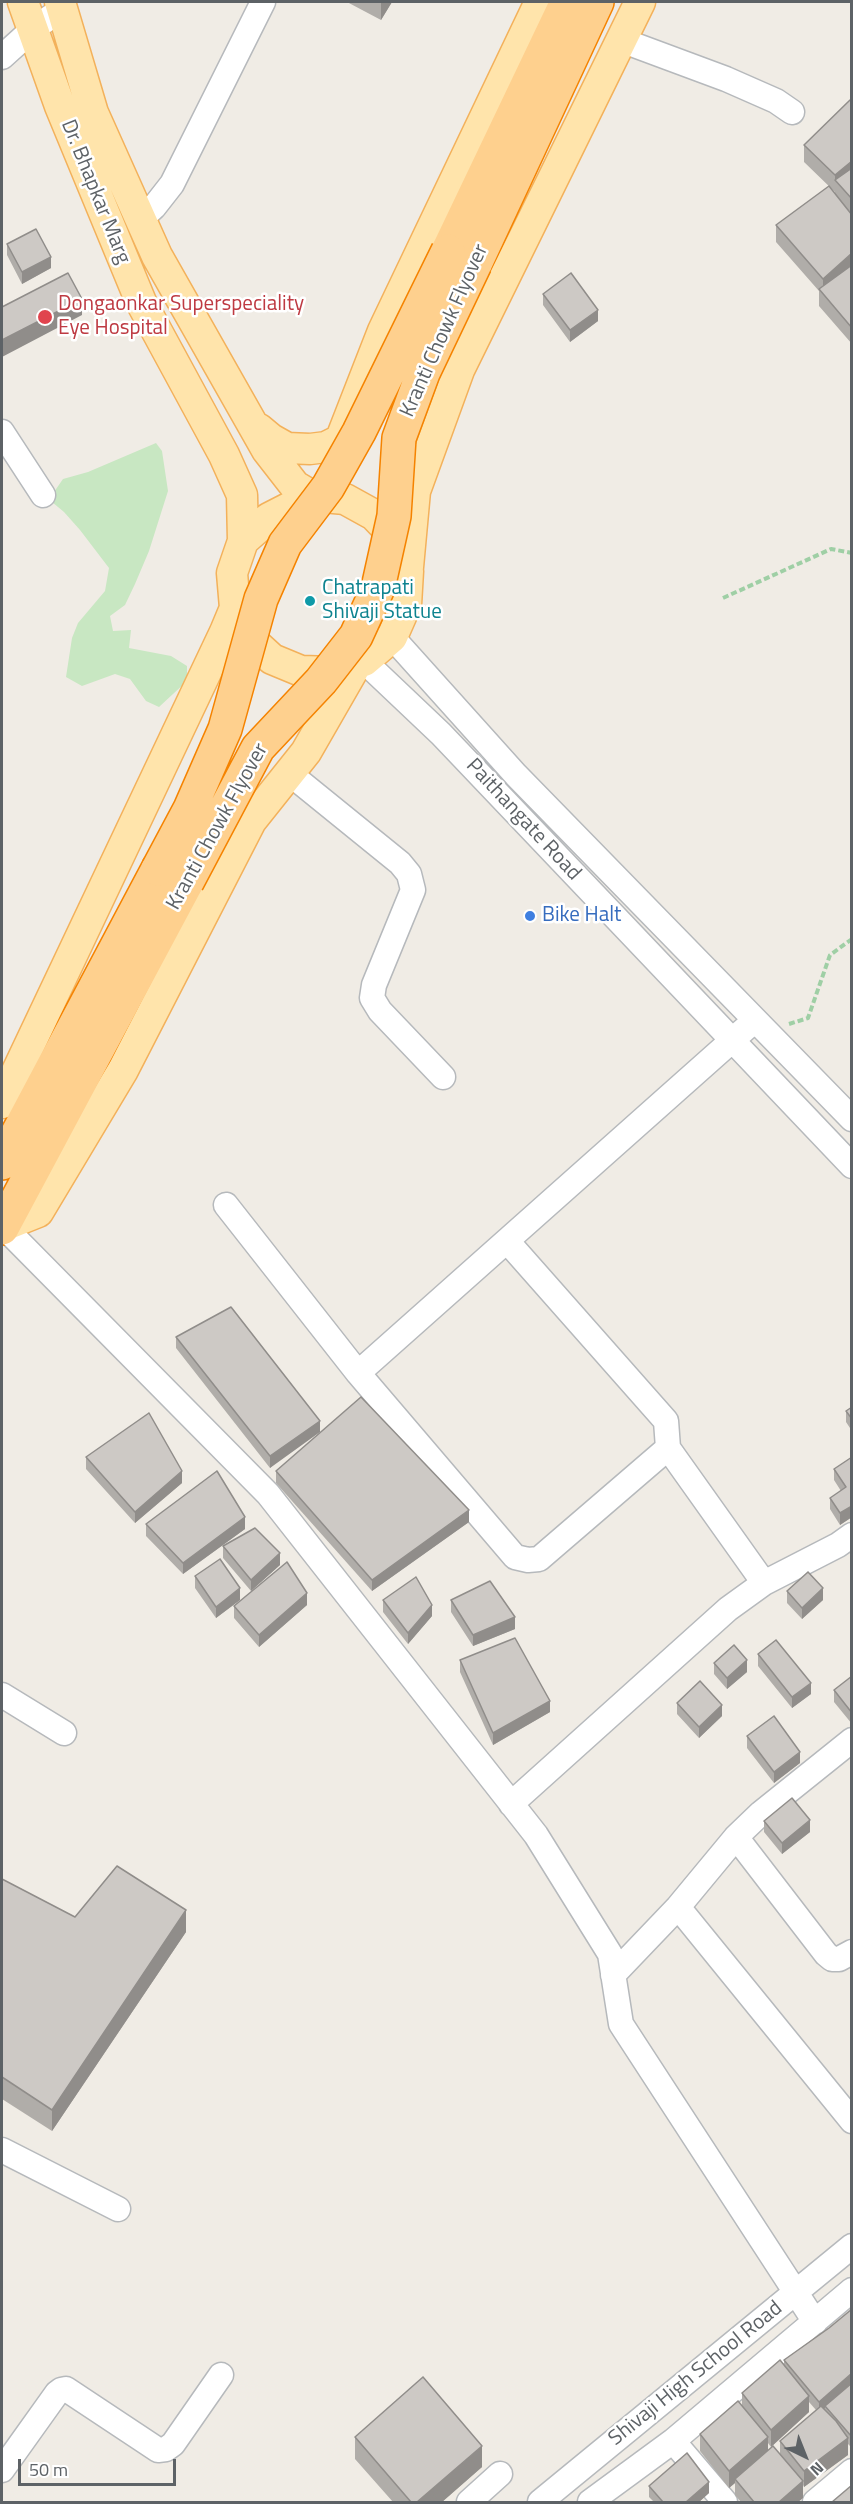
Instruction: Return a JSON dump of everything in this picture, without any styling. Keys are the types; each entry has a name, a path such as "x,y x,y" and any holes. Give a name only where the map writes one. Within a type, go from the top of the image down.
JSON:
{"highway":[{"name":"Kranti Chowk Flyover","path":"2,1163 172,876 258,748 321,681 361,627 378,588 394,516 399,438 461,257 567,2"},
{"name":"Kranti Chowk Flyover","path":"2,1227 172,876 190,809 225,729 261,599 285,544 328,487 461,257 597,2"}],"main road":[{"name":"Dr. Bhapkar Marg","path":"23,2 60,106 141,302 224,455 242,495 243,541"},
{"path":"360,663 334,672 301,671 272,659 248,637 235,608 232,573 243,541 269,518 314,497 340,440 383,331 540,2"},
{"path":"2,1227 38,1212 123,1070 251,821 306,752 360,663 392,637 406,605 415,491 459,370 640,2"},
{"path":"61,5 93,113 157,256 267,450 295,486 314,497 345,500 375,514 397,539 408,571"},
{"path":"250,421 287,448 318,448 340,440"},
{"path":"2,1103 235,608"}],"street":[{"path":"141,219 172,184 263,2"},
{"path":"2,57 61,5"},
{"path":"621,39 726,79 776,101 792,112"},
{"path":"2,432 43,495"},
{"name":"Paithangate Road","path":"392,637 516,775 852,1119"},
{"name":"Paithangate Road","path":"360,663 441,734 852,1166"},
{"path":"289,773 400,863 408,874 413,890 374,985 372,998 380,1011 443,1077"},
{"path":"358,1373 731,1041 760,1025"},
{"path":"226,1205 358,1373 515,1557 539,1559 668,1448"},
{"path":"2,1227 268,1494 536,1835 610,1954 621,2024 815,2322"},
{"path":"507,1241 666,1421 668,1448 764,1583"},
{"path":"511,1804 728,1609 764,1583 847,1546"},
{"path":"2,1695 64,1733"},
{"path":"613,1975 678,1907 736,1837 761,1813 852,1740"},
{"path":"736,1837 826,1954 832,1959 839,1959 852,1952"},
{"path":"678,1907 852,2121"},
{"path":"2,2151 118,2209"},
{"name":"Shivaji High School Road","path":"548,2500 852,2246"},
{"name":"Shivaji High School Road","path":"590,2502 673,2441 852,2290"},
{"path":"2,2470 57,2393 62,2390 66,2389 158,2450 166,2449 173,2444 221,2375"},
{"path":"673,2441 725,2502"},
{"path":"815,2502 852,2471"},
{"path":"469,2502 500,2474"}],"path":[{"path":"723,598 831,549 852,553"},
{"path":"760,1025 808,1018 830,955 852,939"}],"green space":[{"path":"156,443 162,451 168,491 149,551 135,584 125,605 110,616 113,631 131,630 129,648 171,656 187,666 187,681 159,707 146,701 130,679 115,674 82,686 66,677 72,638 78,623 105,591 109,568 80,530 52,502 54,492 63,479 88,472"}],"building":[{"path":"850,100 852,102 852,161 835,175 804,145"},
{"path":"852,168 852,199 835,180"},
{"path":"829,186 852,215 852,253 823,279 776,225"},
{"path":"36,229 51,257 22,272 7,244"},
{"path":"852,265 852,328 819,289"},
{"path":"68,273 82,299 2,340 2,307"},
{"path":"571,273 598,310 570,330 543,294"},
{"path":"231,1307 320,1421 270,1456 176,1337"},
{"path":"361,1397 469,1510 372,1580 276,1471"},
{"path":"852,1407 852,1419 846,1411"},
{"path":"149,1413 182,1471 135,1512 86,1457"},
{"path":"852,1457 852,1506 840,1513 830,1498 846,1487 834,1469"},
{"path":"217,1471 245,1517 183,1563 146,1524"},
{"path":"255,1528 280,1553 251,1580 223,1546"},
{"path":"220,1559 240,1588 216,1607 195,1576"},
{"path":"287,1562 307,1593 259,1635 234,1606"},
{"path":"808,1572 823,1588 802,1608 787,1591"},
{"path":"416,1577 432,1605 408,1633 383,1600"},
{"path":"490,1581 515,1617 473,1635 451,1600"},
{"path":"515,1638 550,1701 493,1733 460,1660"},
{"path":"776,1640 811,1683 792,1697 758,1654"},
{"path":"734,1645 747,1660 727,1678 714,1663"},
{"path":"852,1676 852,1713 834,1690"},
{"path":"700,1681 722,1705 699,1727 677,1703"},
{"path":"774,1716 800,1752 774,1772 747,1736"},
{"path":"792,1798 810,1820 782,1843 764,1821"},
{"path":"117,1866 186,1910 52,2110 2,2077 2,1879 75,1917"},
{"path":"852,2309 852,2373 819,2402 784,2360"},
{"path":"780,2360 809,2396 771,2430 742,2393"},
{"path":"423,2377 482,2446 417,2502 411,2502 355,2437"},
{"path":"852,2383 852,2437 825,2406"},
{"path":"738,2401 768,2437 729,2471 700,2434"},
{"path":"821,2406 848,2438 804,2471 780,2441"},
{"path":"773,2446 803,2481 779,2502 754,2502 735,2479"},
{"path":"687,2453 709,2482 686,2502 663,2502 649,2486"},
{"path":"852,2485 852,2502 832,2502"}],"place":[{"name":"Dongaonkar Superspeciality Eye Hospital","path":"45,317"},
{"name":"Chatrapati Shivaji Statue","path":"310,601"},
{"name":"Bike Halt","path":"530,916"}]}
